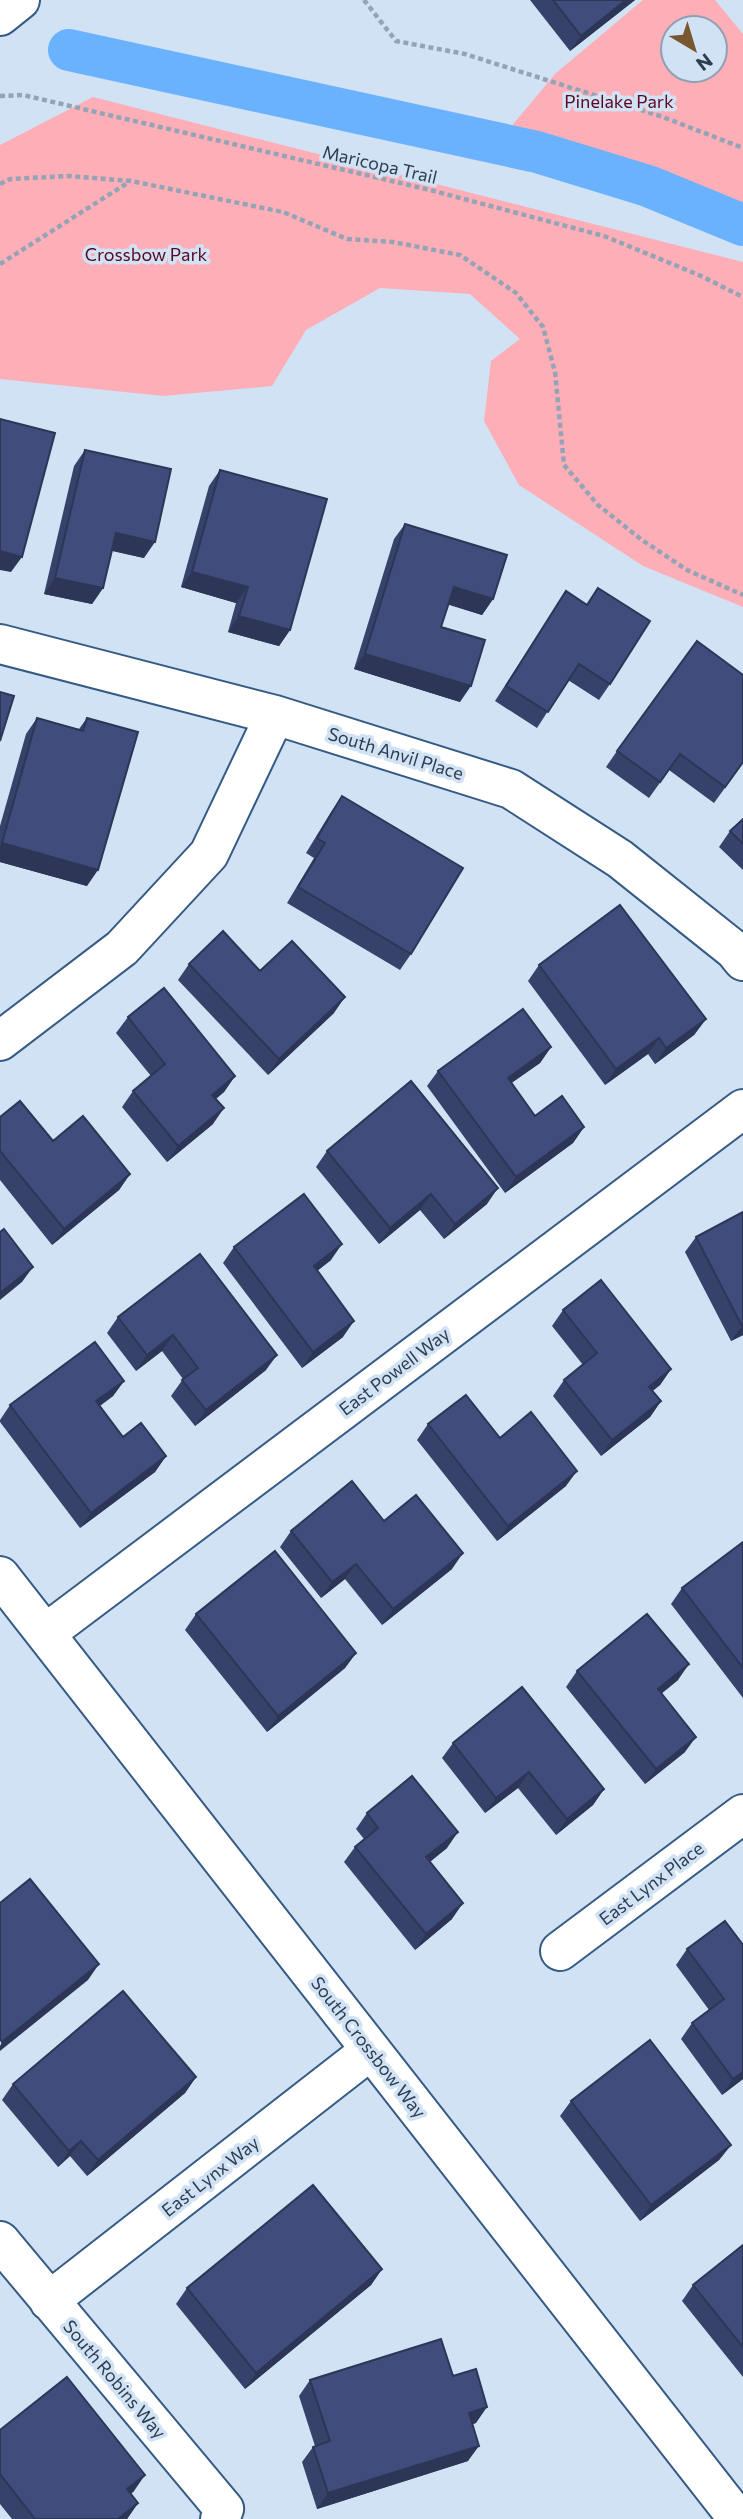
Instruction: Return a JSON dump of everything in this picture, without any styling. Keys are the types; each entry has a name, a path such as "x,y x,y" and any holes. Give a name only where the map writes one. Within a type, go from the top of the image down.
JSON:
{"street":[{"path":"0,16 20,0"},
{"name":"South Anvil Place","path":"0,644 275,715 511,789 620,859 734,950 743,961"},
{"path":"0,1041 122,948 209,854 275,715"},
{"name":"East Powell Way","path":"46,1633 743,1109"},
{"name":"South Crossbow Way","path":"0,1576 738,2519"},
{"name":"East Lynx Place","path":"560,1951 743,1814"},
{"name":"East Lynx Way","path":"49,2301 371,2050"},
{"name":"South Robins Way","path":"0,2241 224,2509 220,2519"}],"path":[{"path":"364,0 396,41 465,54 663,117 743,148"},
{"name":"Maricopa Trail","path":"0,96 23,95 430,190 604,236 699,275 743,298"},
{"path":"0,184 10,179 69,176 131,181 284,212 347,239 393,242 460,255 516,293 543,327 555,372 564,465 598,505 642,540 687,570 743,595"},
{"path":"0,264 131,181"}],"green space":[{"name":"Pinelake Park","path":"643,0 715,0 727,14 659,14 659,84 729,84 729,17 743,34 743,218 614,163 504,135 556,73"},
{"name":"Crossbow Park","path":"93,97 743,262 743,607 643,566 519,485 484,421 491,361 520,339 470,294 380,288 306,330 272,386 163,396 0,379 0,145"}],"building":[{"path":"553,0 626,0 581,36"},
{"path":"0,419 55,433 22,557 0,551"},
{"path":"85,450 171,469 155,542 116,533 103,588 55,578"},
{"path":"220,470 327,499 290,630 239,616 248,587 192,572"},
{"path":"405,524 507,555 493,599 454,587 441,627 485,640 471,686 365,654"},
{"path":"598,588 650,621 610,684 579,664 548,712 506,686 566,591 587,605"},
{"path":"697,641 743,675 743,762 725,787 680,754 660,782 617,751"},
{"path":"0,692 14,696 0,741"},
{"path":"37,718 83,731 87,718 138,732 98,870 2,843"},
{"path":"342,796 463,868 411,954 298,887 325,843 317,838"},
{"path":"743,819 743,844 730,831"},
{"path":"620,905 706,1019 666,1048 659,1038 616,1069 539,965"},
{"path":"223,931 260,971 292,941 345,997 279,1059 189,964"},
{"path":"164,988 235,1076 212,1095 224,1108 178,1146 133,1091 165,1064 128,1017"},
{"path":"523,1009 551,1047 508,1078 535,1116 562,1096 584,1127 516,1177 438,1071"},
{"path":"411,1081 498,1188 455,1224 431,1194 390,1228 327,1151"},
{"path":"20,1101 53,1141 83,1116 130,1174 64,1229 0,1151 0,1117"},
{"path":"304,1194 342,1244 314,1266 354,1321 313,1352 234,1247"},
{"path":"743,1212 743,1325 742,1326 696,1237"},
{"path":"4,1229 33,1267 0,1293 0,1232"},
{"path":"200,1254 277,1355 206,1410 182,1380 198,1368 173,1335 147,1355 118,1317"},
{"path":"601,1280 671,1369 649,1387 661,1401 612,1440 564,1380 597,1353 563,1310"},
{"path":"95,1342 124,1381 96,1401 123,1437 141,1423 166,1456 91,1513 10,1405"},
{"path":"466,1395 500,1438 531,1412 577,1471 508,1526 428,1424"},
{"path":"352,1481 384,1521 416,1495 463,1553 393,1609 356,1564 332,1582 291,1531"},
{"path":"743,1542 743,1668 682,1588"},
{"path":"275,1551 356,1653 278,1716 196,1614"},
{"path":"647,1614 689,1664 658,1689 696,1737 656,1769 577,1671"},
{"path":"522,1687 604,1789 567,1819 529,1772 496,1798 453,1743"},
{"path":"412,1776 458,1832 426,1857 463,1903 426,1934 355,1847 378,1828 367,1813"},
{"path":"30,1879 99,1964 2,2042 0,1903"},
{"path":"725,1921 743,1945 743,2072 733,2079 692,2023 724,1999 687,1949"},
{"path":"123,1991 196,2077 98,2160 81,2141 69,2151 13,2084"},
{"path":"650,2040 731,2145 651,2205 571,2101"},
{"path":"313,2185 382,2269 256,2373 187,2288"},
{"path":"743,2245 743,2347 693,2285"},
{"path":"441,2339 453,2376 476,2369 487,2407 469,2413 479,2446 328,2493 313,2447 330,2441 310,2380"},
{"path":"67,2377 145,2475 127,2489 138,2503 118,2519 35,2519 0,2474 0,2430"}],"waterway":[{"path":"69,50 537,152 648,186 743,225"}]}
